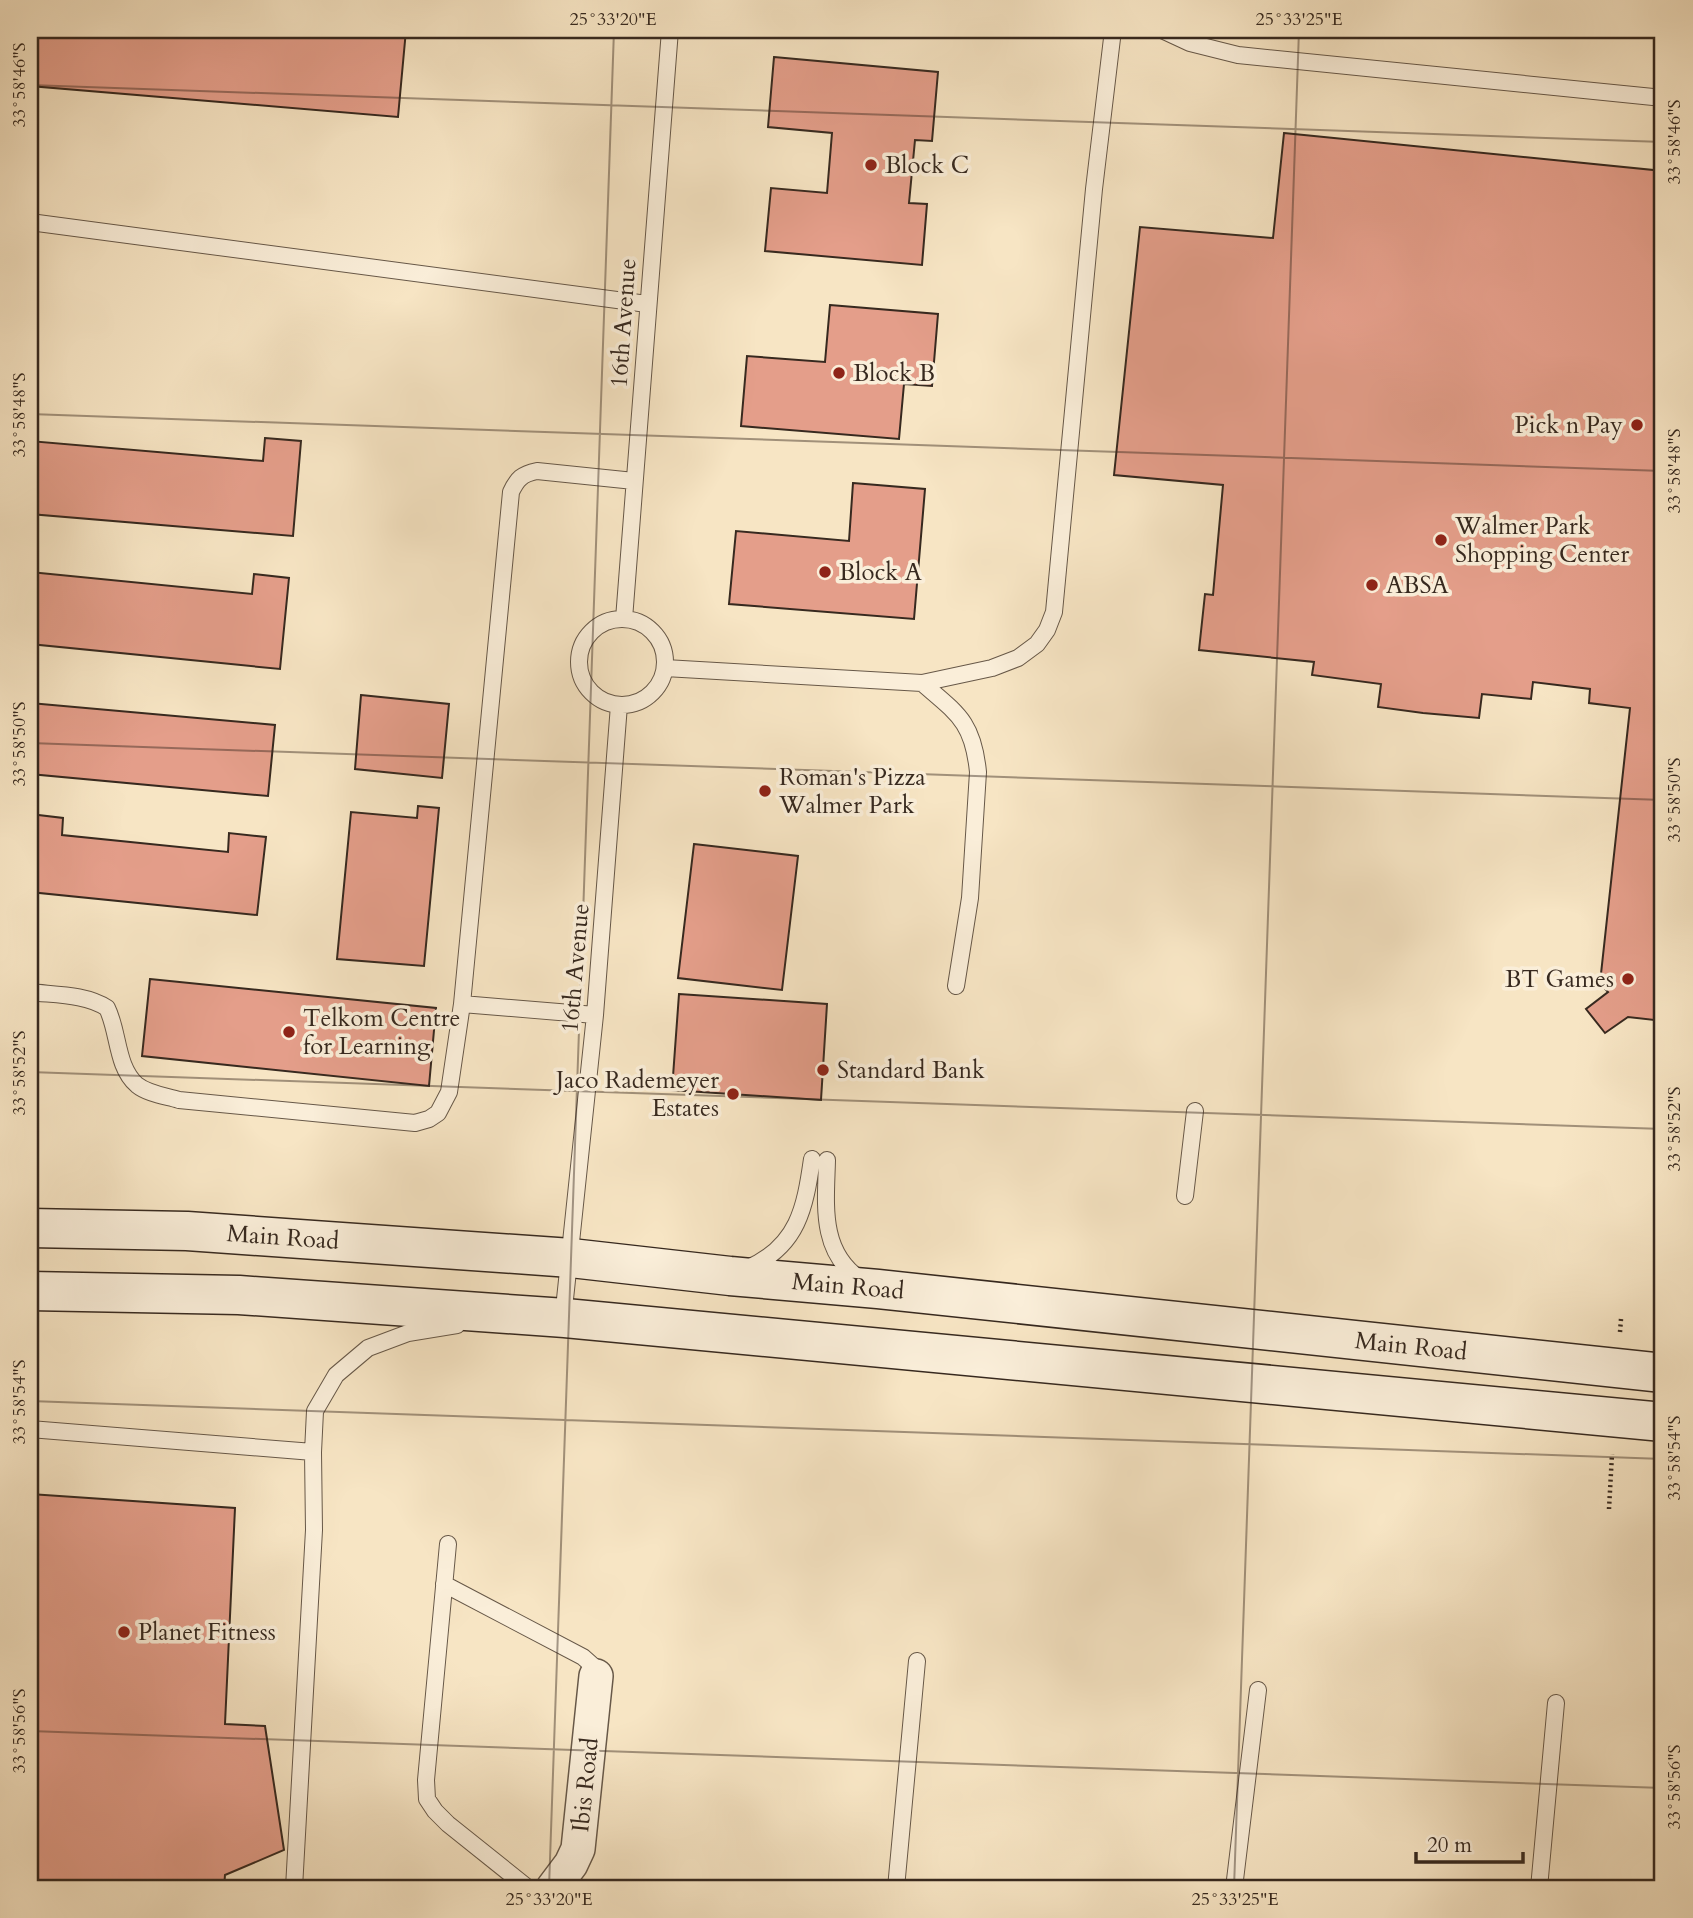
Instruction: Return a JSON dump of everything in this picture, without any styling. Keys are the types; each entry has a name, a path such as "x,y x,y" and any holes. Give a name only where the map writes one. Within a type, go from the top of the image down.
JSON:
{"main road":[{"name":"Main Road","path":"30,1228 187,1231 571,1258 1663,1373"},
{"name":"Main Road","path":"30,1291 239,1295 565,1318 1663,1422"}],"street":[{"name":"Ibis Road","path":"553,1888 571,1864 578,1849 596,1676"}],"lane":[{"name":"16th Avenue","path":"624,619 670,30"},
{"path":"665,668 922,684 992,668 1018,658 1037,644 1054,612 1094,189 1114,30"},
{"path":"1162,30 1190,43 1238,55 1663,98"},
{"path":"30,222 647,304"},
{"path":"30,992 84,999 98,1002 107,1008 127,1073 138,1086 152,1093 179,1100 415,1123 438,1113 446,1101 461,1004 510,492 515,481 522,475 537,471 634,481"},
{"path":"624,619 638,622 650,629 659,640 665,668 654,691 644,699 619,705 594,695 580,673 579,660 588,636 598,626 624,619"},
{"path":"922,684 959,714 970,732 978,763 970,898 956,986"},
{"name":"16th Avenue","path":"565,1318 595,1015 619,705"},
{"path":"461,1004 595,1015"},
{"path":"1185,1196 1195,1111"},
{"path":"730,1276 758,1264 784,1244 797,1223 820,1159 825,1215 833,1248 852,1273 878,1289"},
{"path":"294,1888 314,1530 315,1411 336,1375 368,1348 408,1332 565,1318"},
{"path":"30,1429 313,1452"},
{"path":"448,1544 426,1780 427,1799 448,1824 528,1888"},
{"path":"444,1584 583,1657 592,1665 596,1676"},
{"path":"896,1888 917,1661"},
{"path":"1234,1888 1258,1690"},
{"path":"1539,1888 1556,1703"}],"path":[{"path":"1609,1509 1615,1417"}],"building":[{"path":"30,30 406,30 398,117 30,86"},
{"name":"Block C","path":"774,57 938,72 932,141 915,140 909,203 927,204 922,265 765,251 771,188 827,193 832,133 768,127"},
{"name":"Walmer Park Shopping Center","path":"1284,133 1663,171 1663,1021 1628,1017 1605,1033 1586,1009 1608,992 1600,983 1630,708 1589,703 1590,689 1533,682 1531,699 1482,694 1479,718 1378,707 1381,684 1312,675 1314,662 1199,650 1205,594 1213,595 1223,485 1114,475 1140,227 1273,238"},
{"name":"Block B","path":"830,305 938,314 932,386 904,384 899,439 741,426 747,356 825,362"},
{"path":"265,438 301,441 293,536 30,514 30,441 263,461"},
{"name":"Block A","path":"853,483 925,489 914,619 729,604 736,531 849,541"},
{"path":"30,572 252,594 254,574 289,578 280,669 30,644"},
{"path":"361,695 449,704 442,778 355,769"},
{"path":"30,703 275,725 268,796 30,774"},
{"path":"418,806 439,808 424,966 337,959 351,812 417,818"},
{"path":"30,814 63,818 62,835 228,852 229,833 266,837 257,915 30,892"},
{"path":"694,844 798,856 782,990 678,978"},
{"name":"Telkom Centre for Learning","path":"150,979 436,1008 429,1086 142,1056"},
{"path":"679,994 827,1004 821,1100 672,1090"},
{"path":"30,1494 235,1508 225,1724 265,1726 284,1850 225,1875 224,1888 30,1888"}],"place":[{"name":"Block C","path":"871,165"},
{"name":"Block B","path":"839,373"},
{"name":"Pick n Pay","path":"1637,425"},
{"name":"Walmer Park Shopping Center","path":"1441,540"},
{"name":"Block A","path":"825,572"},
{"name":"ABSA","path":"1372,585"},
{"name":"Roman's Pizza Walmer Park","path":"765,791"},
{"name":"BT Games","path":"1628,979"},
{"name":"Telkom Centre for Learning","path":"289,1032"},
{"name":"Standard Bank","path":"823,1070"},
{"name":"Jaco Rademeyer Estates","path":"733,1094"},
{"name":"Planet Fitness","path":"124,1632"}]}
